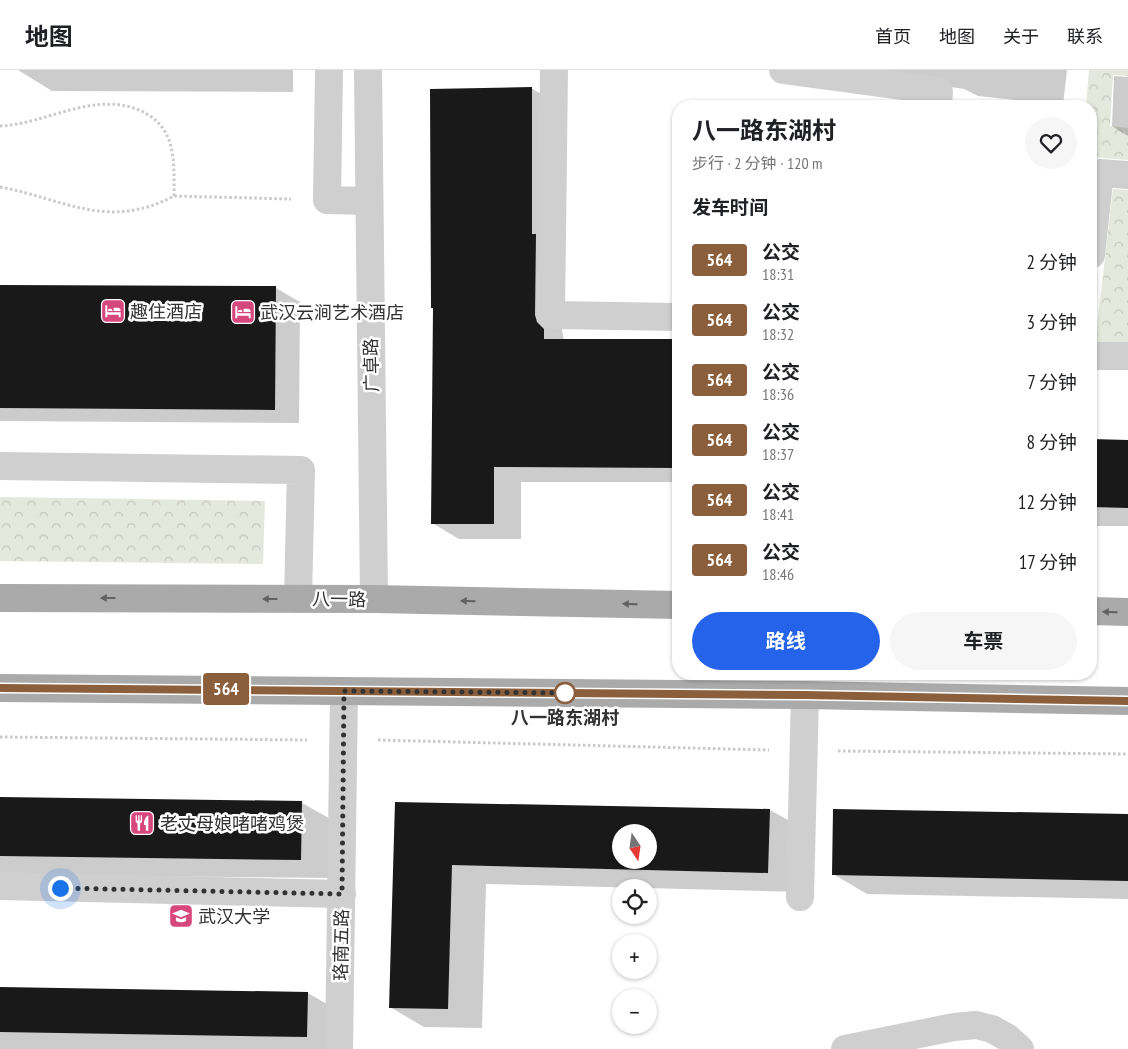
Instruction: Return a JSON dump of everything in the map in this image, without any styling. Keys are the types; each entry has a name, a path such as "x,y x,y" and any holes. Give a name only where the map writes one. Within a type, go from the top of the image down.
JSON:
{"main road":[{"name":"八一路","path":"0,598 374,599 672,606"},
{"path":"1097,611 1128,612"},
{"path":"0,688 805,695 1128,701"}],"street":[{"path":"329,70 327,200 369,201"},
{"name":"广卓路","path":"368,70 374,599"},
{"path":"554,70 551,315 672,317"},
{"path":"783,70 938,91 938,100"},
{"path":"1097,200 1100,173 1128,175"},
{"path":"1097,356 1128,356"},
{"path":"0,466 300,470 298,599"},
{"name":"珞南五路","path":"339,1049 344,691"},
{"path":"800,898 805,695"},
{"path":"0,886 342,894"},
{"path":"845,1049 954,1027 976,1025 992,1029 1008,1038 1020,1049"}],"path":[{"path":"0,126 48,118 98,104 117,104 133,108 157,120 169,140 172,154 174,196"},
{"path":"0,187 62,204 106,212 135,210 157,205 174,196 327,200"},
{"path":"0,737 344,739 804,750 1128,754"}],"green space":[{"path":"1089,70 1128,70 1128,76 1113,75 1110,126 1128,128 1128,160 1097,157 1097,100 1086,100"},
{"path":"1113,189 1128,190 1128,344 1097,344 1097,327"},
{"path":"0,497 265,501 263,564 0,561"}],"building":[{"path":"532,87 532,234 536,234 535,315 537,322 544,329 544,339 672,339 672,468 494,467 494,524 431,524 433,308 431,308 430,89"},
{"path":"0,285 276,286 275,410 0,408"},
{"path":"1097,439 1128,440 1128,508 1097,507"},
{"path":"0,797 302,801 301,860 0,856"},
{"path":"395,802 770,809 768,873 452,865 448,1009 389,1008"},
{"path":"833,809 1128,814 1128,881 832,875"},
{"path":"0,987 308,992 307,1037 0,1032"}],"bus line":[{"name":"564","path":"0,688 805,695 1128,701"}],"place":[{"name":"趣住酒店","path":"113,311"},
{"name":"武汉云涧艺术酒店","path":"243,312"},
{"name":"八一路东湖村","path":"565,693"},
{"name":"老丈母娘啫啫鸡煲","path":"142,823"},
{"name":"武汉大学","path":"181,916"}],"route":[{"path":"60,888 342,894 344,691 575,693 565,693"}]}
